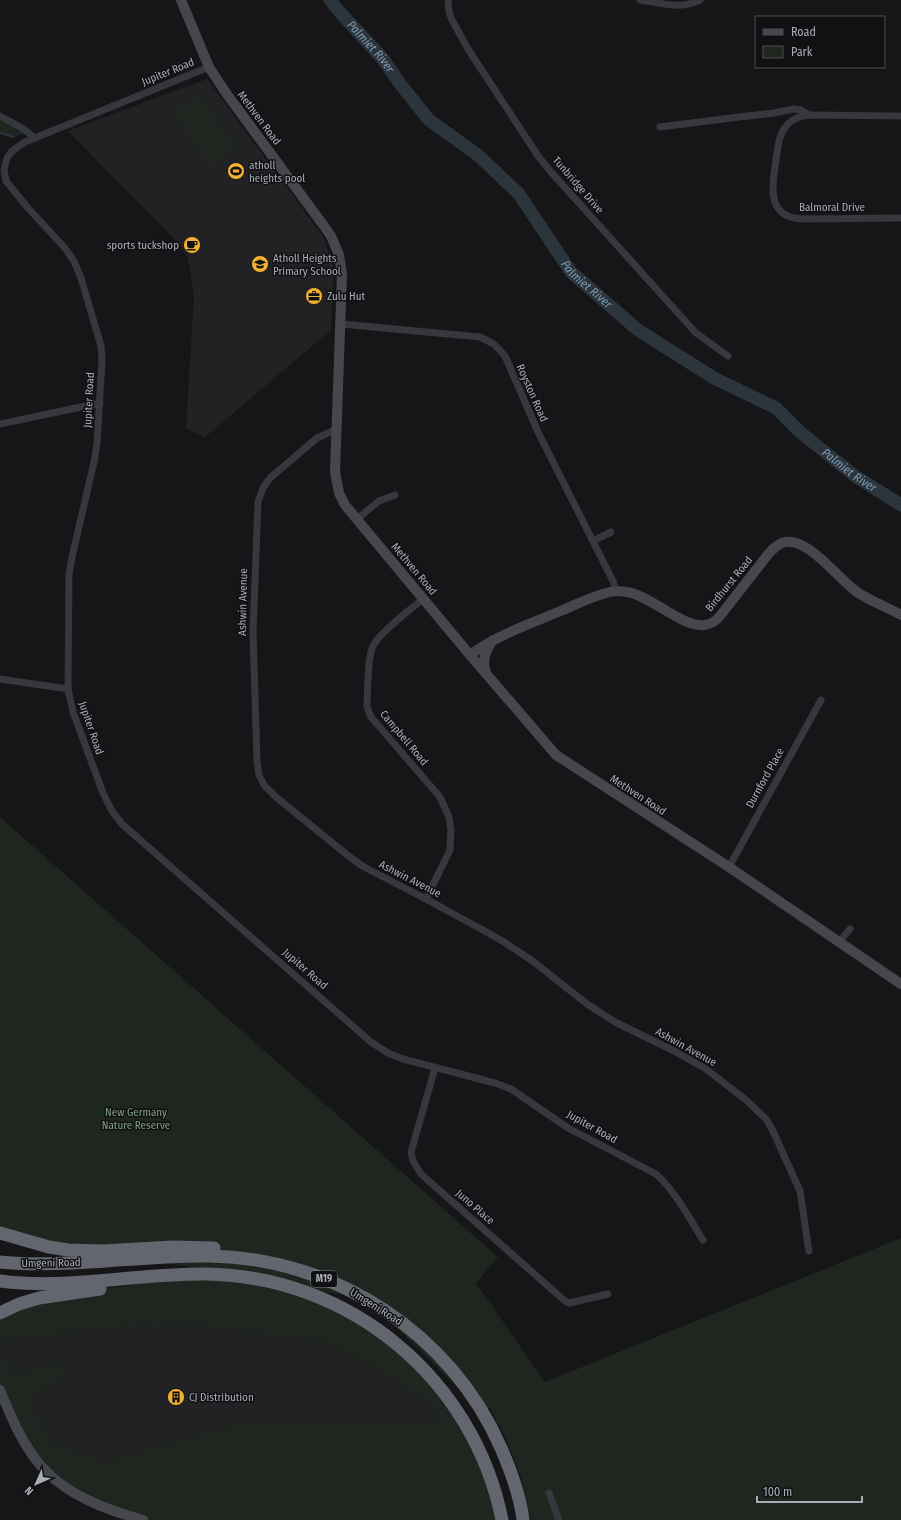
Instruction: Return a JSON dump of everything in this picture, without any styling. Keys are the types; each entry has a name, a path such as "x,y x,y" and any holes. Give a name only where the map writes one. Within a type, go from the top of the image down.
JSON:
{"highway":[{"path":"0,1233 49,1247 68,1250 103,1251 197,1247 230,1249 262,1254 310,1267 333,1278 367,1299"},
{"name":"Umgeni Road","path":"0,1262 63,1264 211,1256 247,1259 279,1265 336,1283 367,1299 394,1317 442,1358 468,1391 494,1432 516,1491 523,1520"},
{"name":"Umgeni Road","path":"0,1281 45,1284 197,1274 237,1275 268,1281 322,1298 354,1314 382,1331 422,1366 437,1384 467,1426 490,1474 502,1520"},
{"path":"0,1313 19,1304 39,1298 63,1294 179,1278 237,1275"}],"street":[{"name":"Methven Road","path":"181,0 209,67 226,93 331,236 339,255 342,274 335,472 337,486 342,500 423,599 556,755 729,867 901,984"},
{"name":"Tunbridge Drive","path":"448,0 449,12 452,20 468,49 538,156 696,333 728,356"},
{"path":"640,0 681,5 695,3 700,0"},
{"name":"Jupiter Road","path":"209,67 18,146 12,151 4,164 4,174 10,187 64,247 77,267 101,346 102,360 100,404 94,462 69,575 68,689 73,712 103,793 112,810 122,824 371,1042 388,1053 402,1059 511,1089 568,1128 656,1174 664,1181 703,1240"},
{"path":"660,127 739,116 774,113 794,108 809,115"},
{"name":"Balmoral Drive","path":"901,116 809,115 801,116 792,120 787,124 780,136 773,193 774,201 781,213 794,219 901,218"},
{"path":"0,116 22,128 35,138"},
{"name":"Royston Road","path":"341,324 480,337 494,344 505,356 538,432 613,581 616,591"},
{"path":"0,424 100,404"},
{"name":"Ashwin Avenue","path":"337,429 317,438 270,478 263,488 258,502 253,633 257,760 259,775 264,785 351,858 364,867 501,940 534,962 587,1004 615,1022 676,1052 706,1069 746,1100 766,1119 772,1129 800,1191 809,1251"},
{"path":"357,519 379,501 395,495"},
{"path":"593,542 611,532"},
{"name":"Birdhurst Road","path":"470,654 493,640 592,598 616,591 634,594 652,601 688,622 706,625 714,622 720,616 770,552 777,545 784,542 800,544 810,549 840,578 858,592 901,615"},
{"name":"Campbell Road","path":"423,599 380,636 373,645 370,656 367,707 375,722 440,797 449,817 452,841 450,850 426,899"},
{"path":"486,673 484,655 493,640"},
{"path":"0,679 68,689"},
{"name":"Durnford Place","path":"729,867 821,700"},
{"path":"839,942 850,929"},
{"name":"Juno Place","path":"435,1068 411,1152 413,1161 421,1174 565,1301 569,1303 608,1294"},
{"path":"0,1390 22,1438 34,1456 49,1474 82,1497 107,1508 143,1520"},
{"path":"549,1493 559,1520"}],"shaded area":[{"name":"Atholl Heights Primary School","path":"207,79 324,238 334,269 331,330 204,438 186,428 194,297 188,258 178,243 68,131"},
{"path":"186,1324 324,1341 378,1369 438,1407 441,1421 244,1422 97,1464 83,1454 54,1445 40,1426 35,1403 37,1396 50,1384 62,1377 50,1364 28,1374 26,1370 10,1374 1,1342 105,1327"}],"green space":[{"path":"199,94 208,107 182,126 173,113"},
{"path":"209,108 218,121 192,139 183,126"},
{"path":"0,116 28,132 14,137 0,133"},
{"path":"219,122 228,135 202,153 193,140"},
{"path":"228,135 237,148 211,167 202,154"},
{"name":"New Germany Nature Reserve","path":"0,817 498,1257 476,1283 545,1382 901,1238 901,1520 531,1520 521,1478 507,1441 490,1408 482,1411 367,1299 103,1251 24,1241 0,1229"},
{"path":"237,1277 295,1290 381,1332 461,1418 502,1520 147,1520 115,1510 57,1478 34,1455 0,1389 0,1314 64,1294 180,1279","holes":["186,1324 324,1341 378,1369 437,1407 441,1421 244,1422 97,1464 91,1451 83,1454 54,1445 40,1426 35,1403 37,1396 50,1384 62,1377 58,1361 28,1373 27,1370 10,1374 1,1342 105,1327"]}],"waterway":[{"name":"Palmiet River","path":"330,0 383,59 401,85 429,120 479,156 519,194 571,272 638,330 714,378 776,408 800,432 855,476 901,505"},
{"path":"0,133 14,137"}],"place":[{"name":"atholl heights pool","path":"236,171"},
{"name":"sports tuckshop","path":"192,245"},
{"name":"Atholl Heights Primary School","path":"260,264"},
{"name":"Zulu Hut","path":"314,296"},
{"name":"CJ Distribution","path":"176,1397"}]}
